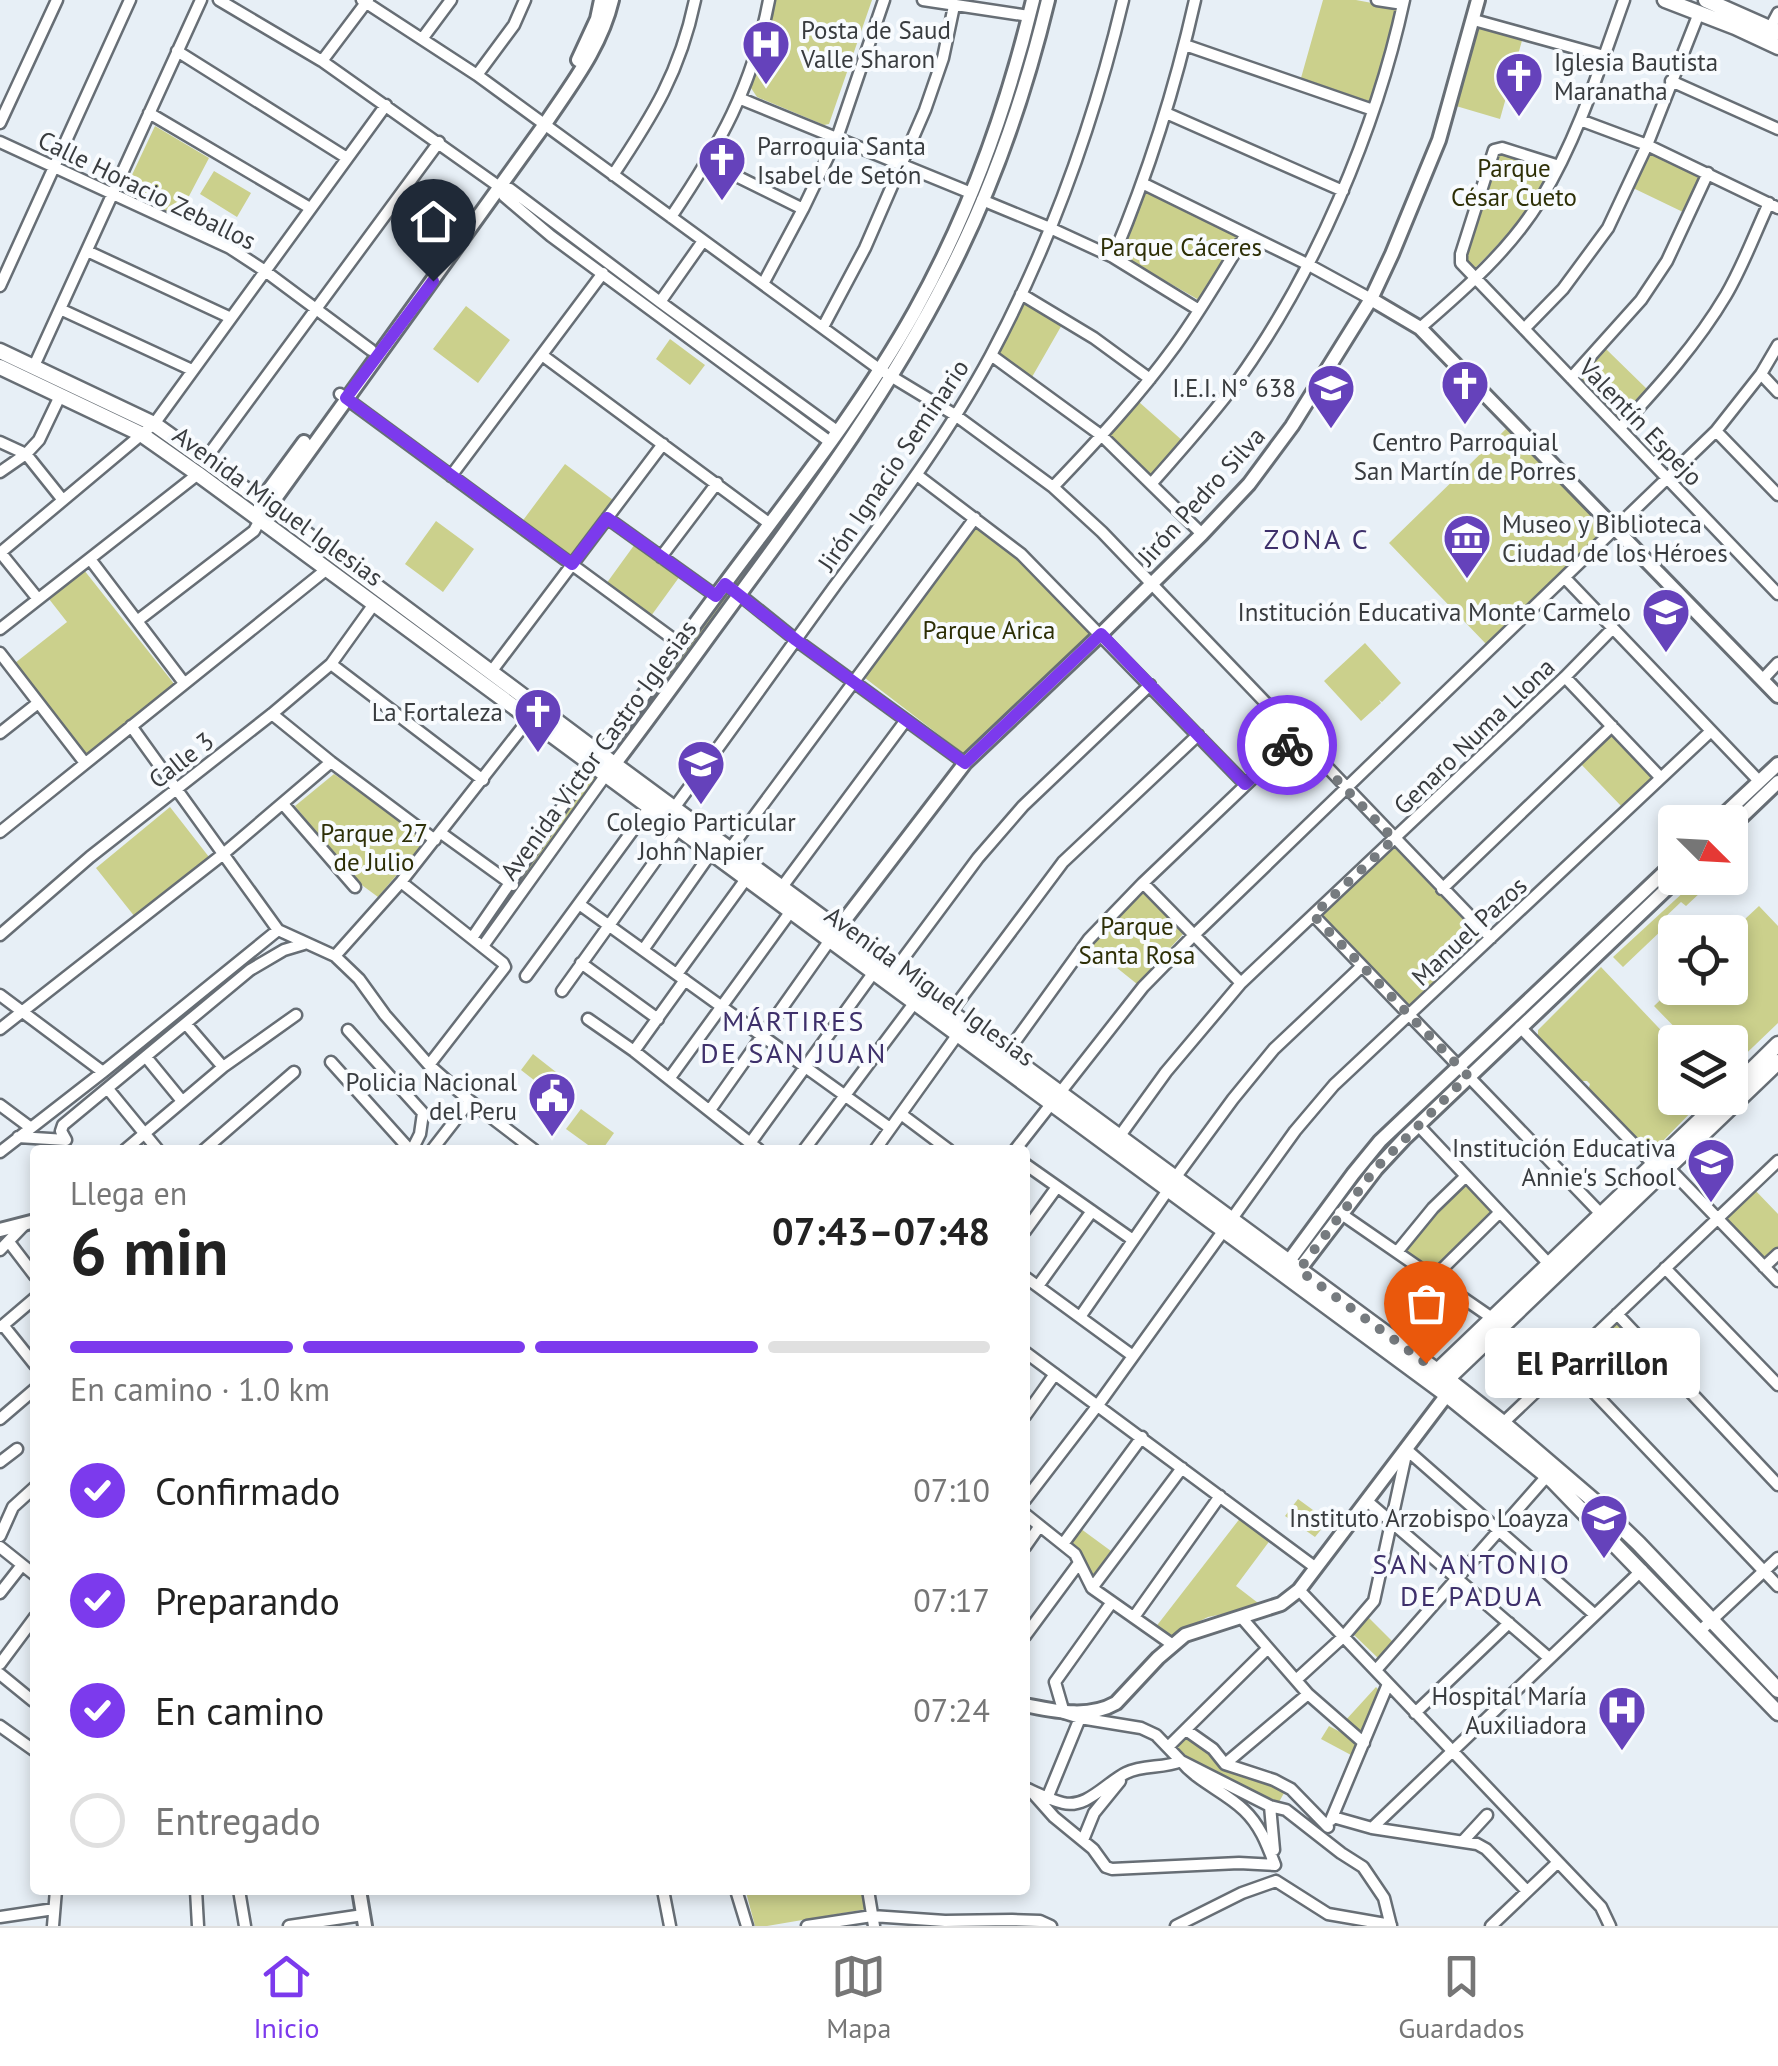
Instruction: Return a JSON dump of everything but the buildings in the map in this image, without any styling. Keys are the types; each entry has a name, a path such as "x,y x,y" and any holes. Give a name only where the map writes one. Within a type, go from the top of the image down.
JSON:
{"main road":[{"path":"1665,0 1702,6 1774,30"},
{"path":"1702,6 1778,48"},
{"name":"Avenida Miguel Iglesias","path":"0,351 154,424 260,520 529,719 596,759"},
{"name":"Avenida Miguel Iglesias","path":"0,367 141,434 265,504 491,672 610,770 649,808 791,911 894,971 1006,1054 1056,1098 1442,1383 1503,1423 1638,1543 1774,1685"},
{"name":"Avenida Miguel Iglesias","path":"610,770 674,808 730,849 782,888 874,972 958,1034 1119,1137 1172,1184"},
{"path":"1748,1073 1778,1044"},
{"path":"1442,1383 1492,1318 1600,1214 1778,1062"},
{"path":"1442,1383 1707,1115"},
{"name":"Avenida Miguel Iglesias","path":"1442,1383 1547,1476 1778,1713"},
{"path":"1758,1693 1774,1685"}],"street":[{"path":"0,123 57,0"},
{"path":"0,286 130,0"},
{"path":"34,366 201,0"},
{"path":"219,0 322,62 498,185 510,189 833,436"},
{"path":"422,39 451,0"},
{"path":"478,75 514,25 525,0"},
{"path":"542,122 582,52 602,0"},
{"path":"137,621 254,531 265,504 586,64 612,0"},
{"path":"612,175 648,123 674,72 694,0"},
{"path":"671,217 708,162 741,99 761,42 769,0"},
{"path":"762,284 836,138 884,0"},
{"path":"923,0 1029,16"},
{"name":"Avenida Victor Castro Iglesias","path":"483,946 824,480 885,372 948,275 977,196 1033,0"},
{"name":"Avenida Victor Castro Iglesias","path":"977,196 1011,127 1048,0"},
{"name":"Jirón Ignacio Seminario","path":"674,808 917,475 991,356 1050,228 1087,128 1123,0"},
{"path":"1112,257 1166,113 1195,0"},
{"path":"1152,482 1214,411 1269,333 1343,191 1391,54 1403,2 1376,0"},
{"name":"Jirón Pedro Silva","path":"833,934 965,763 1202,534 1255,476 1292,426 1372,299 1415,201 1439,140 1478,0"},
{"path":"1420,328 1514,237 1540,200 1580,120 1624,0"},
{"path":"322,62 365,1 478,75 822,327 885,372 955,414 1053,487 1491,938"},
{"path":"822,327 866,248 925,110 943,58 954,6"},
{"path":"1524,329 1563,289 1608,228 1647,145 1702,6"},
{"path":"1774,30 1778,12"},
{"path":"1474,20 1604,56"},
{"path":"1185,45 1373,110"},
{"path":"177,51 347,158"},
{"path":"1670,82 1778,130"},
{"path":"741,99 1050,228 1112,257 1199,310"},
{"path":"38,599 0,552 154,424 386,105"},
{"path":"149,113 310,208"},
{"path":"1166,113 1343,191"},
{"path":"1580,120 1647,145 1774,205 1728,292 1700,334 1665,380 1620,428"},
{"name":"Calle Horacio Zeballos","path":"0,142 230,248 371,350"},
{"path":"0,629 201,467 439,142"},
{"path":"1475,278 1460,259 1491,154 1502,148 1558,166"},
{"path":"708,162 803,209"},
{"path":"1572,378 1642,300 1667,261 1708,173"},
{"path":"1142,183 1307,264 1420,328 1778,696"},
{"path":"498,185 504,196 551,236 833,436"},
{"path":"343,396 371,350 498,185"},
{"path":"1053,487 1150,379 1246,234"},
{"path":"660,302 704,241"},
{"path":"86,251 231,318"},
{"path":"452,476 603,273"},
{"name":"Valentín Espejo","path":"1475,278 1778,594"},
{"path":"1020,294 1094,338 1150,379"},
{"path":"60,309 192,370"},
{"path":"1020,1145 1143,987 1716,432 1778,345"},
{"path":"542,355 770,524"},
{"path":"991,356 1102,436 1202,534"},
{"name":"Avenida Victor Castro Iglesias","path":"472,938 596,759 833,436 885,372"},
{"path":"1760,374 1778,392"},
{"path":"0,472 39,440 60,396"},
{"path":"343,396 680,644"},
{"path":"1716,432 1778,495"},
{"path":"0,442 26,454 62,498"},
{"path":"491,672 663,444"},
{"path":"917,475 1022,554 1245,784"},
{"path":"661,556 716,483"},
{"path":"607,518 716,596"},
{"path":"730,849 975,518"},
{"path":"90,559 184,683"},
{"path":"0,832 327,570"},
{"path":"1565,578 1759,782"},
{"path":"725,584 965,763"},
{"name":"Calle 3","path":"0,934 331,664 374,604"},
{"name":"Genaro Numa Llona","path":"1119,1137 1202,1026 1242,984 1613,628"},
{"path":"0,653 84,763"},
{"path":"1762,680 1778,663"},
{"path":"331,664 483,780"},
{"path":"1565,677 1660,777"},
{"path":"894,971 978,858 1023,806 1150,685"},
{"path":"0,732 38,703"},
{"path":"272,714 331,762 522,891"},
{"path":"335,956 402,882 529,719"},
{"path":"782,888 906,720"},
{"path":"131,726 278,930 335,956 360,978 385,1015 429,1064 517,1145"},
{"path":"1442,888 1612,726"},
{"name":"Manuel Pazos","path":"1030,1493 1134,1356 1295,1130 1334,1085 1711,730"},
{"path":"950,1013 1063,862 1198,735"},
{"path":"1006,1054 1089,939 1296,737"},
{"path":"0,1029 222,855 331,762"},
{"path":"1734,805 1778,764"},
{"path":"1748,811 1778,782"},
{"path":"283,804 355,887"},
{"path":"526,976 649,808"},
{"path":"562,991 678,829"},
{"path":"643,950 711,853"},
{"path":"634,1051 746,878"},
{"path":"1290,1271 1376,1168 1464,1072 1658,879"},
{"path":"402,882 504,963 504,971 429,1064"},
{"path":"1144,883 1242,984"},
{"path":"1290,1271 1353,1174 1380,1141 1520,1027 1660,895"},
{"path":"579,904 890,1128"},
{"path":"669,1079 791,911"},
{"path":"1313,915 1600,1214"},
{"path":"0,1152 278,930"},
{"path":"710,1110 833,934"},
{"path":"71,1145 61,1132 63,1124 268,957 304,944"},
{"path":"581,963 658,1019"},
{"path":"1080,1316 1233,1098 1274,1049 1362,966"},
{"path":"756,1145 874,972"},
{"path":"0,994 103,1072"},
{"path":"808,1145 915,1002"},
{"path":"131,1145 223,1067 296,1015"},
{"path":"588,1019 754,1145"},
{"path":"186,1024 223,1067"},
{"path":"1520,1027 1778,1281"},
{"path":"348,1030 423,1112 420,1134 414,1145"},
{"path":"878,1145 958,1034"},
{"path":"146,1057 182,1100"},
{"path":"332,1062 407,1145"},
{"path":"210,1145 294,1072"},
{"path":"108,1090 154,1145"},
{"path":"436,1145 470,1101"},
{"path":"0,1105 31,1128"},
{"path":"901,1114 942,1145"},
{"path":"1418,1125 1548,1264"},
{"path":"18,1137 66,1140"},
{"path":"1503,1423 1778,1161"},
{"path":"1030,1168 1132,1240"},
{"path":"1397,1252 1466,1176"},
{"path":"1030,1224 1057,1187"},
{"path":"1038,1286 1092,1211"},
{"path":"1434,1278 1500,1212"},
{"path":"1340,1213 1492,1318"},
{"path":"0,1230 30,1222"},
{"path":"30,1222 4,1246 30,1271"},
{"path":"1764,1267 1778,1254"},
{"path":"1665,1268 1778,1385"},
{"path":"1030,1280 1134,1356"},
{"path":"30,1302 1,1326 30,1358"},
{"path":"1618,1314 1778,1486"},
{"path":"1030,1356 1316,1568"},
{"path":"1566,1362 1778,1586"},
{"path":"1030,1409 1055,1374"},
{"path":"1064,1713 1100,1710 1116,1703 1186,1635 1281,1604 1299,1590 1407,1450 1442,1383"},
{"path":"0,1419 30,1393"},
{"path":"1063,1544 1142,1437"},
{"path":"0,1462 18,1448"},
{"path":"1296,1680 1374,1601 1407,1450"},
{"path":"1407,1450 1595,1615"},
{"path":"1092,1588 1182,1468"},
{"path":"1376,1670 1547,1476"},
{"path":"0,1536 13,1507 30,1492"},
{"path":"1134,1617 1220,1496"},
{"path":"1367,1502 1550,1658"},
{"path":"1030,1519 1075,1554 1092,1588 1172,1645"},
{"path":"1030,1540 1039,1527"},
{"path":"0,1547 30,1571"},
{"path":"1700,1631 1778,1558"},
{"path":"1030,1629 1078,1563"},
{"path":"0,1593 22,1565"},
{"path":"1372,1828 1642,1570"},
{"path":"1299,1590 1600,1907 1610,1926"},
{"path":"1064,1713 1055,1682 1112,1602"},
{"path":"1241,1617 1308,1694 1364,1743"},
{"path":"1415,1713 1509,1623"},
{"path":"0,1664 30,1625"},
{"path":"1168,1746 1267,1650"},
{"path":"0,1674 30,1699"},
{"path":"1322,1839 1388,1684"},
{"path":"1226,1764 1308,1694"},
{"path":"1030,1706 1141,1728 1156,1735 1190,1773 1243,1809 1263,1834 1275,1865"},
{"path":"1048,1796 1080,1718"},
{"path":"0,1726 30,1747"},
{"path":"1186,1730 1213,1749 1226,1764 1291,1789 1330,1822 1476,1844 1526,1890"},
{"path":"1030,1790 1062,1803 1078,1804 1127,1772 1180,1761"},
{"path":"1180,1761 1270,1806 1286,1810 1363,1867 1384,1898 1391,1926 1328,1914 1276,1881"},
{"path":"1083,1840 1094,1812 1127,1772"},
{"path":"1030,1792 1112,1869 1275,1865"},
{"path":"1270,1806 1276,1881"},
{"path":"1463,1841 1487,1815"},
{"path":"1490,1926 1556,1862"},
{"path":"1176,1926 1242,1893 1276,1881"},
{"path":"52,1926 55,1895"},
{"path":"196,1895 198,1926"},
{"path":"240,1895 246,1926"},
{"path":"289,1926 364,1920 359,1895"},
{"path":"663,1895 670,1926"},
{"path":"740,1895 747,1926"},
{"path":"869,1895 873,1921"},
{"path":"0,1917 54,1909"},
{"path":"807,1926 873,1921 1040,1921 1051,1926"}],"green space":[{"path":"775,0 872,0 829,124 757,97 751,88 767,41"},
{"path":"1323,0 1356,0 1399,8 1388,56 1371,102 1301,78"},
{"path":"1479,25 1523,37 1500,119 1456,106"},
{"path":"155,126 209,158 177,219 123,194"},
{"path":"1650,152 1702,176 1685,213 1633,188"},
{"name":"Parque César Cueto","path":"1495,153 1552,169 1517,222 1474,269 1464,258"},
{"path":"214,171 251,193 237,217 200,194"},
{"name":"Parque Cáceres","path":"1147,189 1239,235 1199,300 1120,255"},
{"path":"1023,299 1063,323 1032,377 996,352"},
{"path":"466,306 510,340 478,383 433,349"},
{"path":"670,339 705,365 690,385 656,359"},
{"path":"1606,349 1649,391 1619,419 1579,378"},
{"path":"876,380 883,385 741,586 734,581"},
{"path":"1139,402 1184,442 1153,476 1108,436"},
{"path":"1508,427 1515,434 1510,440 1525,445 1601,526 1595,531 1596,540 1487,645 1389,543"},
{"path":"565,464 613,500 569,559 521,523"},
{"path":"436,521 474,549 443,592 405,564"},
{"name":"Parque Arica","path":"977,526 1030,570 1091,634 964,754 865,678"},
{"path":"635,544 680,576 651,616 606,584"},
{"path":"84,570 175,685 87,755 15,663 67,622 49,599"},
{"path":"723,593 731,599 615,756 607,751"},
{"path":"1365,643 1401,683 1361,721 1324,681"},
{"path":"1611,731 1654,776 1622,807 1579,762"},
{"path":"593,771 600,776 485,938 478,934"},
{"name":"Parque 27 de Julio","path":"334,774 426,840 378,897 355,880 295,806"},
{"path":"170,807 209,857 135,917 96,868"},
{"path":"1392,845 1482,939 1411,1007 1321,914"},
{"name":"Parque Santa Rosa","path":"1142,890 1183,934 1137,984 1091,947"},
{"path":"1680,895 1698,895 1686,906 1681,902 1667,915 1659,915"},
{"path":"1759,906 1778,926 1778,1023 1748,1052 1748,1025 1672,1025 1654,1006 1658,1002 1748,1005 1748,916"},
{"path":"1658,916 1658,934 1623,967 1613,957"},
{"path":"1601,967 1658,1027 1658,1115 1688,1115 1654,1150 1645,1150 1588,1090 1590,1084 1580,1081 1538,1038 1538,1030"},
{"path":"533,1054 561,1076 548,1091 521,1070"},
{"path":"581,1109 614,1133 606,1145 588,1145 566,1129"},
{"path":"1466,1180 1497,1212 1435,1274 1403,1251"},
{"path":"1754,1189 1778,1214 1778,1248 1766,1260 1725,1217"},
{"path":"1617,1322 1644,1351 1601,1392 1574,1363"},
{"path":"1298,1499 1328,1521 1315,1537 1285,1516"},
{"path":"1241,1517 1271,1539 1236,1586 1262,1606 1208,1617 1166,1638 1155,1628"},
{"path":"1077,1526 1111,1551 1093,1575 1065,1543"},
{"path":"1368,1617 1394,1643 1379,1659 1352,1633"},
{"path":"1376,1687 1382,1693 1361,1737 1344,1722"},
{"path":"1329,1726 1359,1742 1351,1755 1321,1739"},
{"path":"1187,1734 1280,1789 1284,1793 1279,1802 1271,1802 1194,1762 1176,1745"},
{"path":"747,1895 865,1895 867,1909 755,1926"}],"way so far":[{"path":"1287,745 1296,737 1394,839 1313,915 1468,1076 1376,1168 1299,1270 1426,1363"}],"place":[{"name":"Posta de Saud Valle Sharon","path":"766,86"},
{"name":"Iglesia Bautista Maranatha","path":"1519,118"},
{"name":"Parroquia Santa Isabel de Setón","path":"722,202"},
{"name":"Centro Parroquial San Martín de Porres","path":"1465,426"},
{"name":"I.E.I. N° 638","path":"1331,430"},
{"name":"Museo y Biblioteca Ciudad de los Héroes","path":"1467,580"},
{"name":"Institución Educativa Monte Carmelo","path":"1666,654"},
{"name":"La Fortaleza","path":"538,754"},
{"name":"Colegio Particular John Napier","path":"701,806"},
{"name":"Policia Nacional del Peru","path":"552,1138"},
{"name":"Institución Educativa Annie's School","path":"1711,1204"},
{"name":"El Parrillon","path":"1426,1363"},
{"name":"Instituto Arzobispo Loayza","path":"1604,1560"},
{"name":"Hospital María Auxiliadora","path":"1622,1752"}],"district":[{"name":"ZONA C","path":"1317,539"},
{"name":"MÁRTIRES DE SAN JUAN","path":"794,1037"},
{"name":"SAN ANTONIO DE PADUA","path":"1472,1580"}],"route":[{"path":"433,281 346,398 572,564 607,518 716,596 725,584 965,763 1101,634 1245,784 1287,745"}]}
